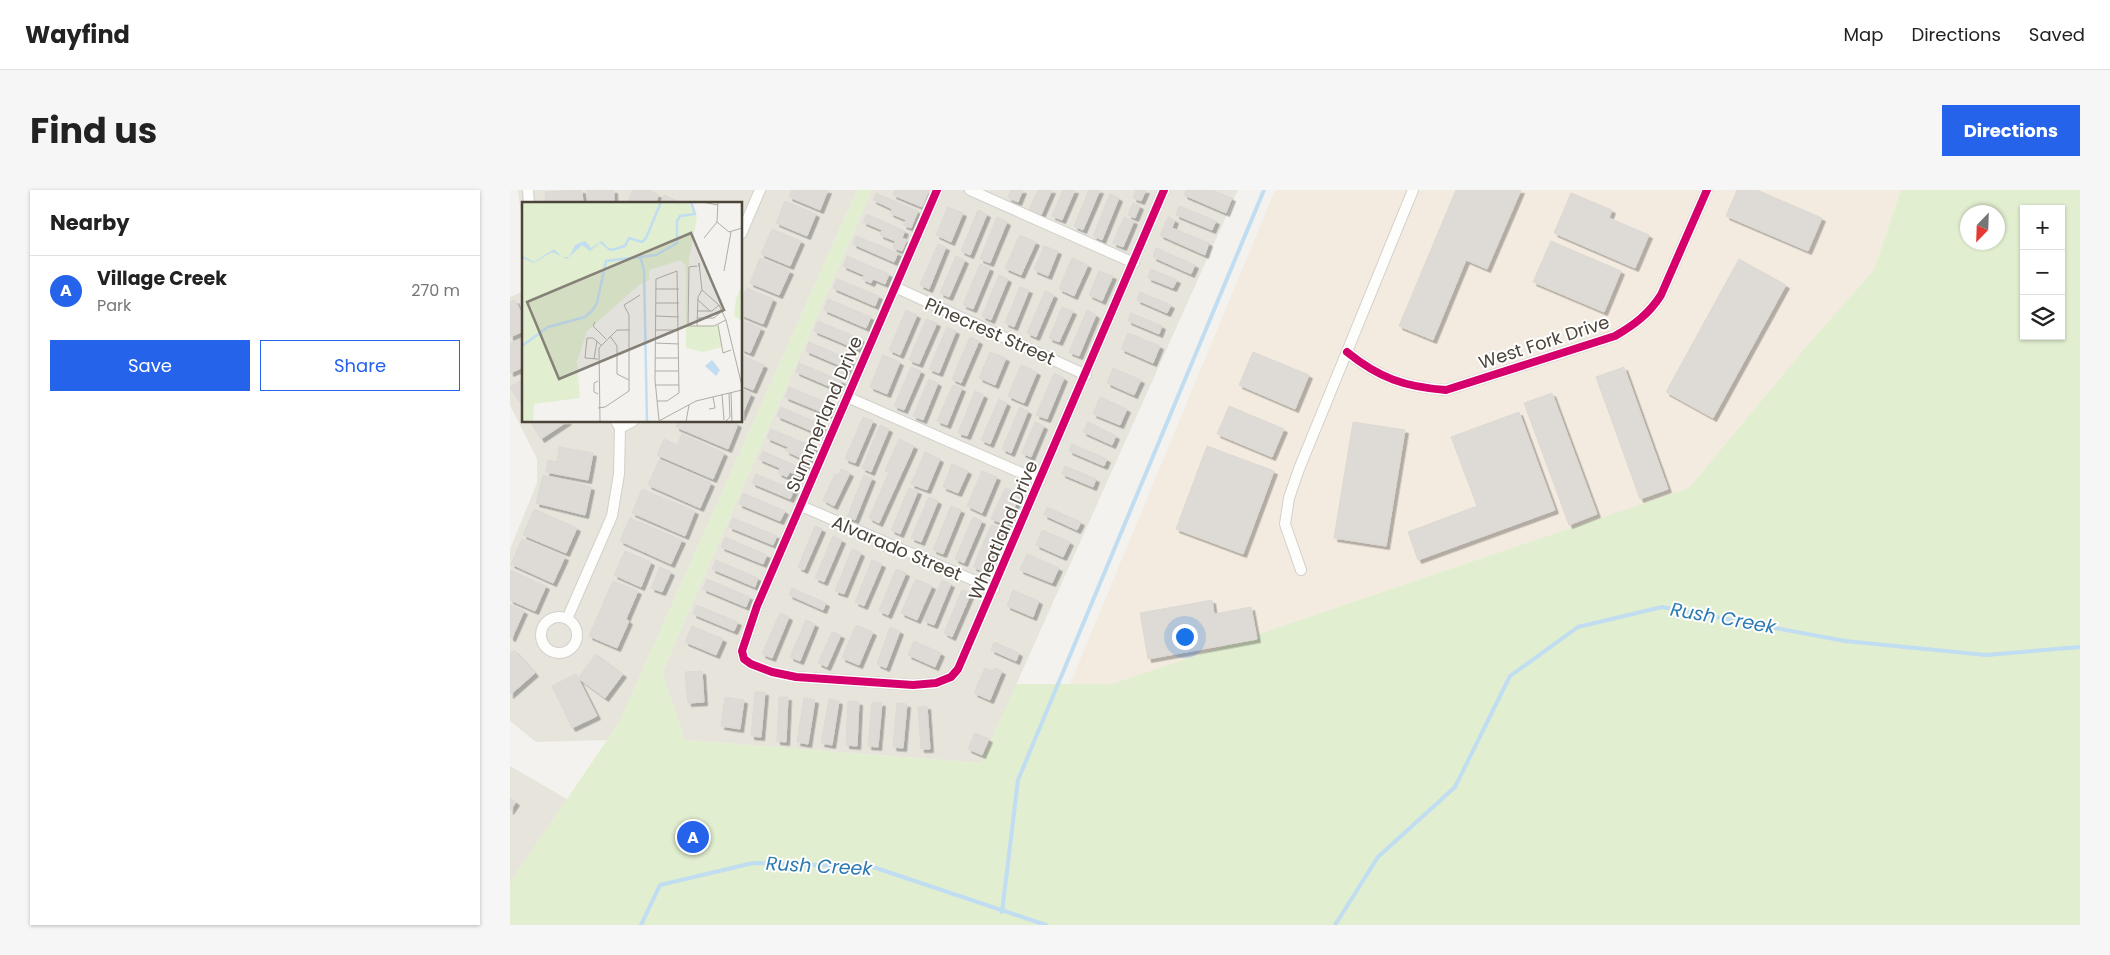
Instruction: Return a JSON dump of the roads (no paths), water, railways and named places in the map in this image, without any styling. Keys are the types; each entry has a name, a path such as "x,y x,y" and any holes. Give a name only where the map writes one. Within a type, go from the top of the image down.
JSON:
{"street":[{"path":"742,232 760,190"},
{"name":"Summerland Drive","path":"742,651 757,606 937,190"},
{"path":"970,190 1134,263"},
{"name":"Wheatland Drive","path":"742,651 744,659 751,664 772,672 796,677 913,685 936,683 948,679 958,669 1164,190"},
{"path":"1301,570 1285,524 1289,498 1413,190"},
{"name":"West Fork Drive","path":"1347,352 1367,369 1387,378 1418,388 1446,390 1616,336 1638,323 1654,306 1661,295 1707,190"},
{"name":"Pinecrest Street","path":"895,288 1086,374"},
{"path":"847,397 1040,481"},
{"path":"567,619 612,516 619,474 618,425"},
{"name":"Alvarado Street","path":"801,506 994,589"}],"waterway":[{"path":"1002,912 1018,780 1264,190"},
{"name":"Rush Creek","path":"1335,925 1378,857 1455,787 1510,676 1578,627 1662,607 1845,641 1986,655 2080,647"},
{"name":"Rush Creek","path":"641,925 660,885 753,863 873,867 1046,925"}],"place":[{"name":"Village Creek","path":"693,837"}]}
